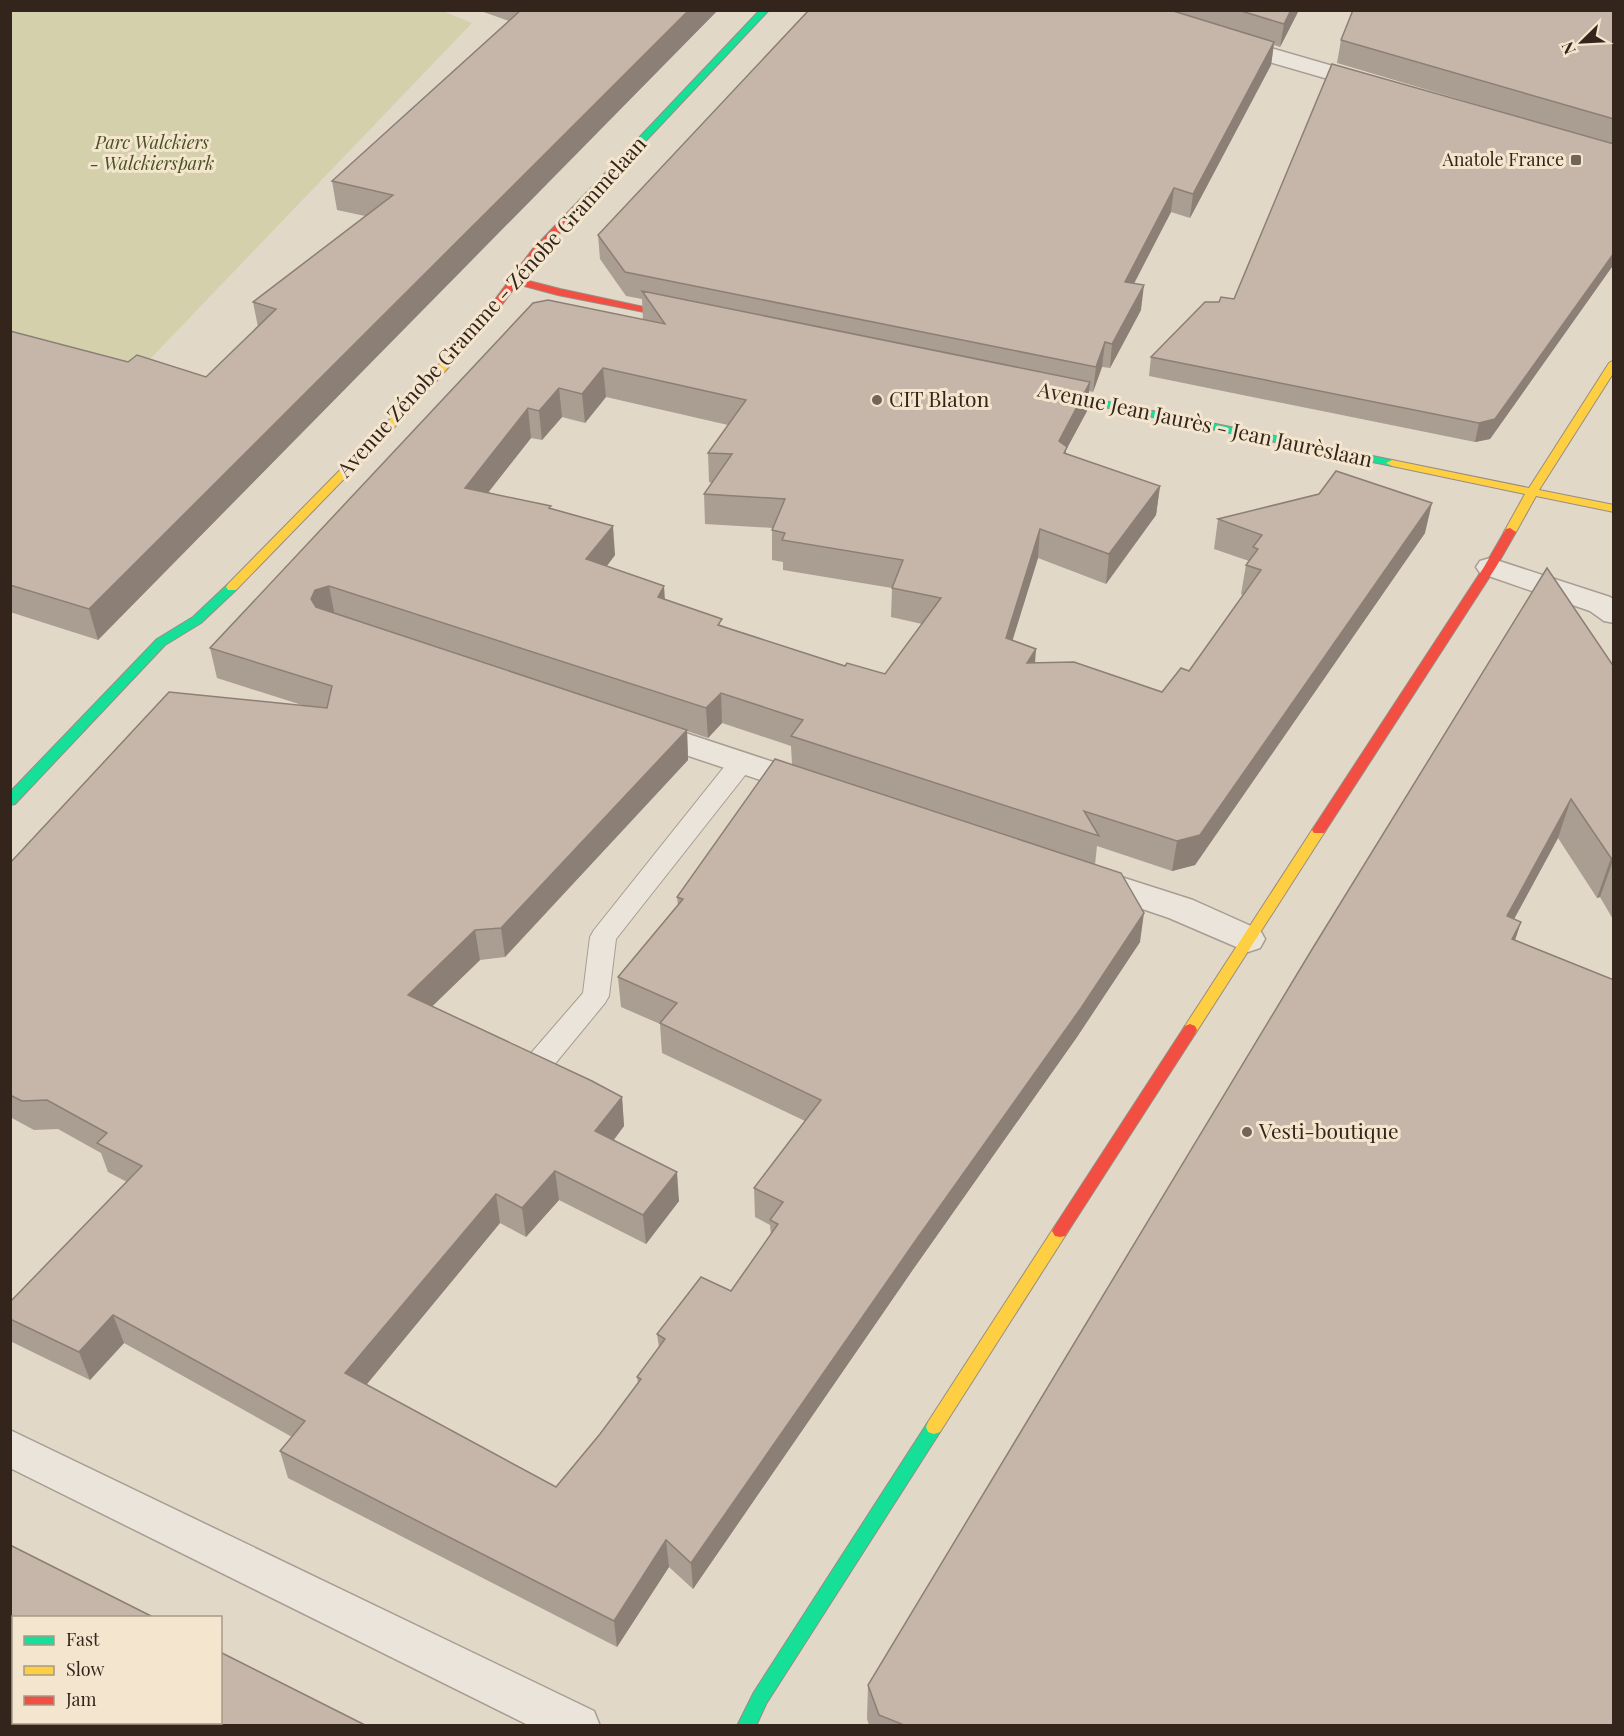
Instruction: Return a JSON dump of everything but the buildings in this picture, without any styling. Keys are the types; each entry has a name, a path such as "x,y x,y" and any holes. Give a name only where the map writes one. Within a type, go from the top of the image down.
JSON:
{"street":[{"name":"Avenue Zénobe Gramme - Zénobe Grammelaan","path":"10,801 161,642 197,620 226,593 404,411 489,315 536,252 765,10"},
{"path":"1213,38 1390,90"},
{"path":"515,280 558,292 698,321"},
{"path":"746,1725 766,1688 1490,567 1532,492 1614,363"},
{"name":"Avenue Jean Jaurès - Jean Jaurèslaan","path":"1036,391 1614,508"},
{"path":"1490,567 1600,604 1614,614"},
{"path":"617,722 831,793"},
{"path":"1057,868 1181,909 1248,939"},
{"path":"10,1448 578,1725"}],"lane":[{"path":"535,1068 596,996 603,937 741,763"}],"green space":[{"name":"Parc Walckiers - Walckierspark","path":"440,10 472,23 129,381 11,351 10,11"}],"traffic: fast":[{"path":"637,145 765,10"},
{"path":"1045,392 1392,463"},
{"path":"10,801 161,642 197,620 232,587"},
{"path":"746,1726 760,1698 934,1427"}],"traffic: slow":[{"path":"232,587 404,411 457,351"},
{"path":"1510,532 1548,464 1614,363"},
{"path":"1392,463 1614,509"},
{"path":"1190,1030 1319,830"},
{"path":"934,1427 1060,1231"}],"traffic: jam":[{"path":"457,351 489,315 536,252 637,145"},
{"path":"515,280 558,292 686,319"},
{"path":"1319,830 1490,567 1510,532"},
{"path":"1060,1231 1190,1030"}],"place":[{"name":"Anatole France","path":"1576,160"},
{"name":"CIT Blaton","path":"877,400"},
{"name":"Vesti-boutique","path":"1247,1132"}]}
